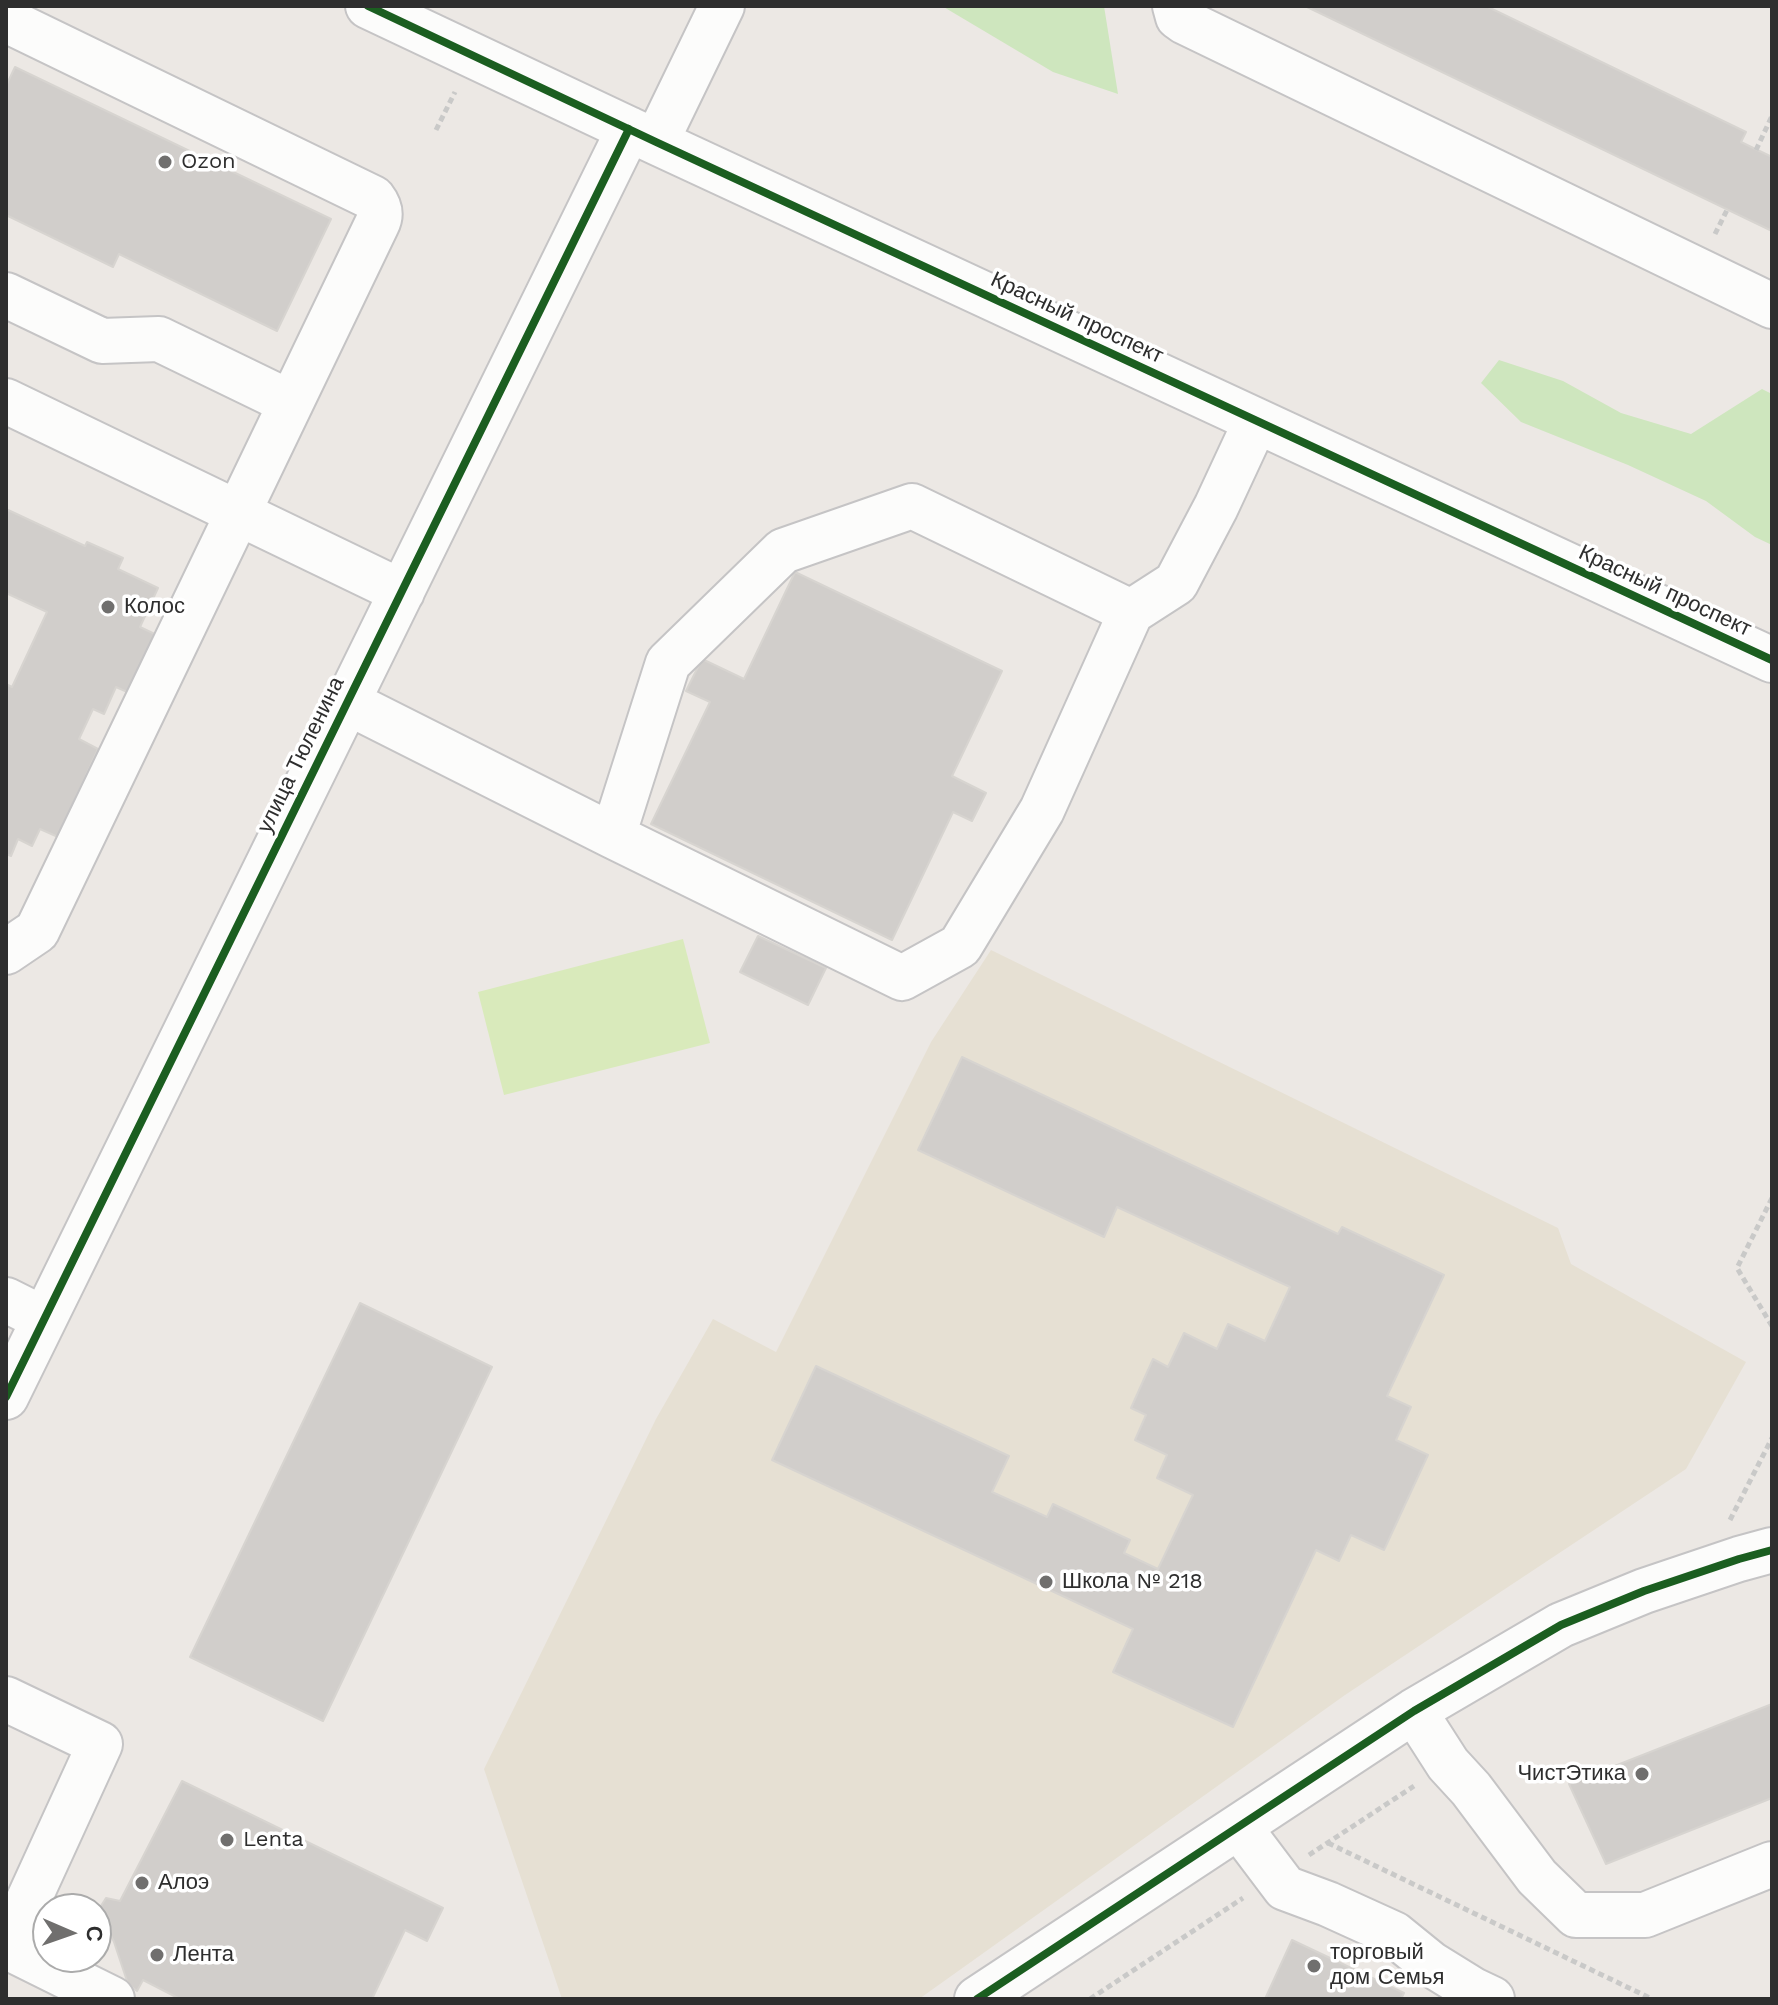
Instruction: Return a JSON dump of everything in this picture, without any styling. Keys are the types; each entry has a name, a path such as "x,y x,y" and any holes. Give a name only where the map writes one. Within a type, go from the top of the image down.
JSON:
{"street":[{"name":"Красный проспект","path":"368,6 1772,660"},
{"name":"улица Тюленина","path":"6,1397 402,592 642,136 722,6"},
{"path":"1175,6 1178,17 1185,22 1772,306"},
{"path":"6,20 373,198 380,207 379,218 37,931 6,952"},
{"path":"6,295 102,341 159,339 291,403"},
{"path":"6,401 402,592"},
{"path":"347,702 902,978 960,946 1042,810 1131,612 1176,583 1256,421"},
{"path":"613,836 668,663 783,551 912,506 1131,612"},
{"path":"6,1300 44,1319"},
{"path":"977,1999 1414,1711 1561,1625 1644,1591 1772,1550"},
{"path":"6,1699 100,1744 7,1947 112,1999"},
{"path":"1414,1711 1448,1764 1471,1789 1537,1877 1576,1915 1645,1915 1772,1864"},
{"path":"1239,1827 1285,1888 1394,1934 1431,1964 1492,1999"}],"path":[{"path":"436,130 458,84"},
{"path":"1756,150 1772,116"},
{"path":"1772,1198 1737,1268 1772,1326"},
{"path":"1704,1570 1772,1438"},
{"path":"1328,1843 1652,1999"}],"shaded area":[{"name":"Школа № 218","path":"991,950 1558,1228 1571,1264 1746,1362 1686,1469 1345,1695 919,1999 562,1999 484,1769 656,1419 713,1319 776,1352 931,1042"}],"green space":[{"path":"942,6 1104,6 1118,94 1053,72"},
{"path":"1499,360 1563,381 1621,413 1691,434 1762,389 1772,394 1772,545 1755,537 1706,501 1628,465 1521,422 1481,383"},
{"path":"683,939 710,1043 504,1095 478,992"}],"building":[{"path":"1305,6 1486,6 1746,132 1741,142 1772,157 1772,231"},
{"path":"15,67 331,219 277,331 119,254 113,267 6,215 6,86"},
{"path":"6,509 85,546 87,542 123,558 118,569 158,588 140,627 161,637 134,695 116,687 104,714 93,709 79,739 98,749 58,837 40,829 32,846 18,839 11,856 6,854 6,684 12,687 47,612 6,593"},
{"path":"795,572 1002,671 952,776 986,793 972,821 953,812 892,940 651,824 710,702 686,691 702,659 744,679"},
{"path":"758,936 826,968 808,1005 740,972"},
{"path":"962,1057 1338,1234 1342,1227 1444,1275 1387,1396 1411,1407 1396,1440 1428,1455 1384,1550 1351,1535 1339,1561 1316,1550 1233,1727 1113,1672 1133,1629 772,1460 816,1366 1009,1456 992,1492 1047,1517 1053,1504 1130,1540 1124,1553 1158,1569 1193,1495 1157,1478 1167,1455 1135,1440 1146,1415 1131,1408 1153,1359 1168,1367 1184,1333 1217,1349 1228,1324 1265,1341 1290,1287 1117,1207 1104,1237 918,1150"},
{"path":"360,1303 492,1367 323,1721 190,1657"},
{"path":"1772,1704 1772,1798 1606,1864 1569,1784"},
{"name":"Lenta","path":"182,1781 443,1908 427,1941 405,1930 372,1999 180,1999 143,1980 137,1991 128,1984 112,1938 112,1899 120,1901"},
{"name":"торговый дом Семья","path":"1292,1940 1404,1993 1401,1999 1265,1999"}],"cycle path":[{"path":"368,6 1772,660"},
{"path":"6,1397 629,129"},
{"path":"977,1999 1414,1711 1561,1625 1644,1591 1772,1550"}],"place":[{"name":"Ozon","path":"165,162"},
{"name":"Колос","path":"108,607"},
{"name":"Школа № 218","path":"1046,1582"},
{"name":"ЧистЭтика","path":"1642,1774"},
{"name":"Lenta","path":"227,1840"},
{"name":"Алоэ","path":"142,1883"},
{"name":"Лента","path":"157,1955"},
{"name":"торговый дом Семья","path":"1314,1966"}]}
